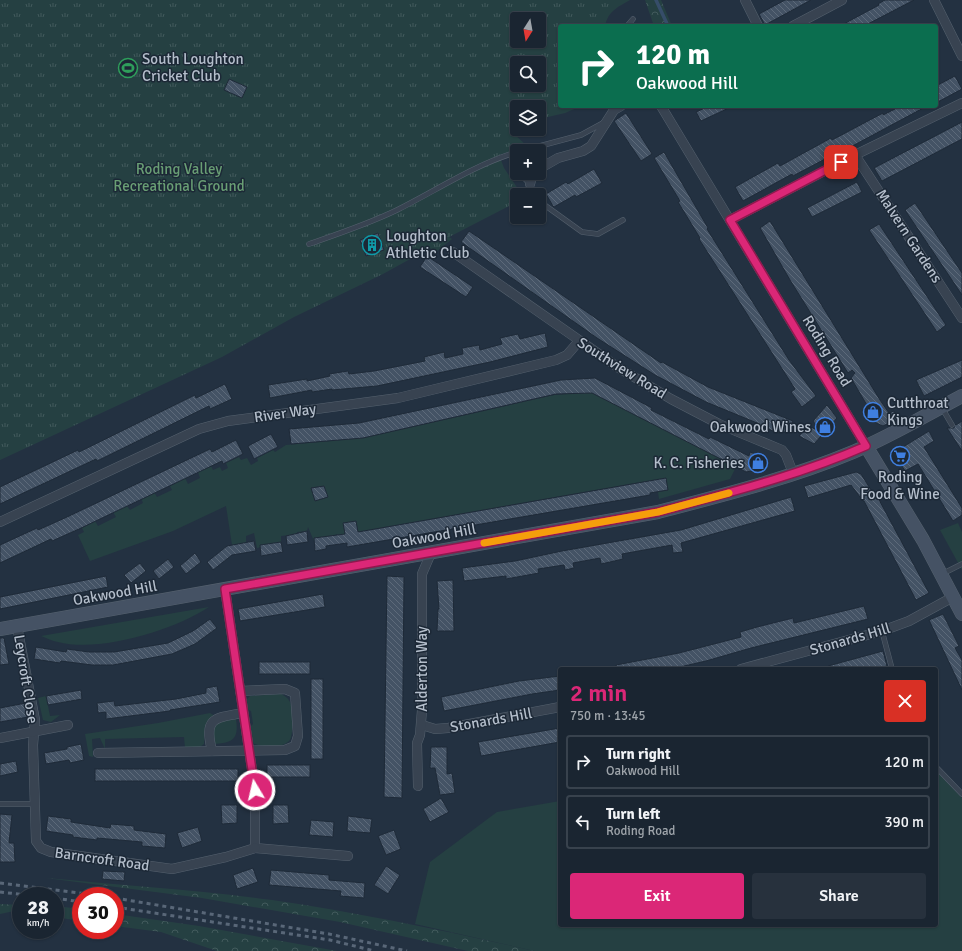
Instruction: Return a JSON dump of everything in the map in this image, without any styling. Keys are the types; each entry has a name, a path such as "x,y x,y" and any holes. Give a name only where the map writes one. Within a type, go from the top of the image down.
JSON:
{"street":[{"path":"745,0 757,24"},
{"path":"797,24 842,0"},
{"path":"934,0 962,56"},
{"path":"730,220 855,155 962,103"},
{"path":"546,165 558,158 583,151 591,146 614,110 618,108"},
{"name":"Roding Road","path":"662,108 923,540 962,614"},
{"name":"Malvern Gardens","path":"855,155 962,318"},
{"path":"530,184 531,180"},
{"name":"Southview Road","path":"453,252 619,368 671,399 719,424 782,450 786,455 793,473"},
{"name":"River Way","path":"0,522 199,429 228,421 405,396 556,360 567,355 579,341"},
{"name":"Oakwood Hill","path":"0,629 658,512 718,496 793,473 866,446 962,396"},
{"name":"Alderton Way","path":"418,786 417,743 422,725 422,574 431,553"},
{"path":"225,589 255,790 255,848 348,856"},
{"name":"Stonards Hill","path":"749,667 882,631 909,621 953,597"},
{"name":"Leycroft Close","path":"17,626 35,720 34,731"},
{"path":"98,753 285,750 295,746 298,736 295,693 285,689 240,691"},
{"name":"Stonards Hill","path":"422,725 435,729 448,728 558,707"},
{"path":"212,751 208,735 209,728 213,721 220,717 244,713"},
{"name":"Leycroft Close","path":"0,738 68,725"},
{"name":"Barncroft Road","path":"34,731 33,745 36,841 41,848 51,852 172,868 220,858 255,848"}],"lane":[{"path":"628,24 633,19"},
{"path":"546,144 581,134 608,121"},
{"path":"309,244 382,216 453,180 510,154"},
{"path":"526,180 532,188"},
{"path":"546,206 582,232 598,234 623,220"},
{"path":"941,407 952,425"},
{"path":"941,575 962,564"},
{"path":"882,631 891,667"},
{"path":"938,769 962,794"},
{"path":"0,804 35,804"}],"green space":[{"name":"Roding Valley Recreational Ground","path":"0,0 630,0 611,13 605,24 558,24 558,108 576,108 565,113 546,117 546,100 510,100 510,136 516,136 525,144 510,144 510,151 499,155 504,168 510,177 510,180 512,180 517,188 510,188 510,206 449,237 452,239 436,252 430,248 383,274 294,317 222,357 0,460"},
{"path":"645,0 661,0 671,24 653,24"},
{"path":"594,392 736,467 730,479 659,499 658,492 668,490 665,478 358,532 356,521 343,523 346,539 340,539 337,534 325,540 314,541 308,527 307,531 281,536 281,542 257,548 254,533 246,536 246,543 232,545 226,506 173,531 90,561 78,535 84,532 82,528 95,521 98,526 116,517 113,512 127,506 130,510 143,503 141,498 154,492 157,497 172,490 170,486 185,478 188,484 200,478 198,472 211,466 213,470 220,467 222,471 228,468 226,463 239,457 241,460 247,458 251,465 258,461 257,458 273,450 275,452 286,445 363,438 554,395","holes":["323,486 328,497 315,501 311,488"]},
{"path":"958,523 962,532 962,570 940,530"},
{"path":"209,607 177,624 115,642 75,645 56,642 41,636"},
{"path":"281,694 287,698 291,705 291,738 286,743 277,746 256,745 250,738 249,728 253,724 251,711 246,709 244,702 250,696"},
{"path":"46,696 50,716 60,715 51,722 43,720 38,698"},
{"path":"210,713 215,716 205,726 204,744 200,747 185,748 184,737 105,739 105,749 100,738 92,739 93,757 89,756 85,734 158,723"},
{"path":"236,719 237,726 233,739 230,741 213,744 213,727 221,721"},
{"path":"938,773 962,798 962,951 534,951 415,924 430,862 497,812 558,801 558,927 938,927"},
{"path":"46,878 187,890 272,900 403,923 534,951 468,951 340,922 202,898"},
{"path":"0,904 12,905 12,911 0,914"},
{"path":"64,907 72,908 72,920 64,918"},
{"path":"124,915 199,926 337,951 217,951 161,932 124,927"}],"building":[{"path":"785,0 811,0 767,24 764,24 759,14"},
{"path":"885,0 914,0 868,24 844,24 879,5 878,4"},
{"path":"955,76 962,89 938,102 938,85"},
{"path":"229,79 247,87 242,98 224,90"},
{"path":"705,108 729,108 701,121 696,112"},
{"path":"897,108 923,108 845,150 844,149 793,176 792,174 743,201 735,187 778,163 780,166 831,138 832,140 883,113 883,115"},
{"path":"626,113 652,154 641,161 614,121"},
{"path":"962,122 962,139 882,181 874,168"},
{"path":"664,152 708,228 707,229 789,360 816,396 802,407 791,392 795,389 699,239 700,238 678,202 680,201 654,158"},
{"path":"594,169 602,183 576,197 575,195 554,207 546,194 566,182 568,184"},
{"path":"857,182 862,192 812,217 807,208"},
{"path":"915,203 962,273 962,295 905,210"},
{"path":"770,221 880,400 889,413 894,411 898,419 883,426 876,423 851,378 855,373 852,370 848,373 790,280 760,228"},
{"path":"879,224 946,325 937,332 869,230"},
{"path":"469,231 661,363 662,362 708,387 793,421 787,433 780,431 779,433 756,425 757,423 706,402 655,375 597,338 461,242"},
{"name":"Loughton Athletic Club","path":"378,233 384,250 366,256 360,240"},
{"path":"427,256 473,287 466,297 420,267"},
{"path":"545,333 548,347 490,362 377,386 312,392 312,390 270,398 268,385 307,379 307,381 330,376 329,374 348,371 349,374 374,371 425,361 424,357 444,352 445,358 463,354 462,348 479,345 480,350 502,344 500,338 518,334 520,339"},
{"path":"962,360 962,377 924,396 916,380"},
{"path":"595,378 652,408 651,410 709,439 710,437 749,456 750,452 767,458 766,468 746,472 592,393 556,394 363,438 291,444 289,429 359,423 561,380"},
{"path":"225,384 232,399 210,409 209,406 97,461 96,459 0,504 0,487 78,450 79,452 195,395 196,398"},
{"path":"827,405 837,418 814,444 799,436 808,426 820,431 813,421"},
{"path":"962,421 962,451 947,428 954,428 955,424 956,425"},
{"path":"929,431 934,441 924,447 962,508 962,515 953,521 918,464 905,471 897,458 898,450"},
{"path":"271,434 278,447 254,459 248,446"},
{"path":"236,440 243,454 223,464 222,461 79,529 52,541 51,539 0,563 0,545 37,528 38,530 67,517 210,449 212,452"},
{"path":"856,472 861,474 875,496 877,496 929,593 916,600 864,501 851,485 808,498 804,486"},
{"path":"666,478 668,490 650,493 650,495 347,547 347,543 326,546 326,549 315,551 314,538 345,534 343,523 356,521 358,532"},
{"path":"324,486 328,497 315,501 311,488"},
{"path":"791,497 795,511 681,543 683,552 673,553 672,545 622,554 623,559 601,564 600,558 573,563 574,568 565,570 564,565 538,569 539,573 506,579 506,576 464,581 462,568 515,561 562,551 681,530"},
{"path":"307,531 308,542 287,545 286,536"},
{"path":"254,541 256,551 232,555 213,570 207,562 227,546"},
{"path":"281,542 283,552 261,556 260,545"},
{"path":"195,553 201,562 186,574 180,566"},
{"path":"168,559 174,567 159,579 153,571"},
{"path":"140,563 146,571 131,583 124,575"},
{"path":"106,576 108,587 0,609 0,597"},
{"path":"387,576 404,577 402,798 384,797"},
{"path":"453,580 454,631 437,631 439,609 437,581"},
{"path":"323,594 325,607 240,621 238,609"},
{"path":"864,606 868,619 680,667 616,667 616,665 679,653 741,637 740,632 793,618 794,623"},
{"path":"943,614 959,646 955,648 962,660 962,690 929,620"},
{"path":"210,619 217,628 195,644 172,654 113,665 92,665 61,661 60,663 34,659 36,647 66,652 67,649 89,652 114,652 168,643 193,631"},
{"path":"0,638 4,638 9,664 0,665"},
{"path":"883,651 887,666 828,667"},
{"path":"259,662 310,662 310,674 259,674"},
{"path":"558,676 558,690 444,711 441,697 519,681"},
{"path":"311,679 323,679 323,759 311,759"},
{"path":"217,686 220,702 170,711 106,719 106,712 98,713 97,703 114,701 115,706 176,699 206,693 206,688"},
{"path":"81,690 82,699 48,705 46,696"},
{"path":"26,703 28,717 0,722 0,708"},
{"path":"558,728 558,742 481,756 478,742"},
{"path":"81,744 84,760 70,763 69,760 46,764 44,753 67,749 67,747"},
{"path":"431,747 447,747 447,774 452,773 455,793 440,795 435,768 430,768"},
{"path":"16,761 18,772 0,776 0,764"},
{"path":"267,765 310,765 310,777 267,777"},
{"path":"95,769 238,769 238,781 95,781"},
{"path":"441,798 449,812 430,822 423,809"},
{"path":"221,805 237,805 237,823 222,824"},
{"path":"273,805 288,805 289,823 273,824"},
{"path":"0,814 12,815 9,843 14,843 15,862 0,862"},
{"path":"48,816 71,819 71,822 110,828 111,824 134,826 134,830 166,834 165,848 142,846 142,842 97,838 97,840 73,837 73,835 46,831"},
{"path":"348,816 372,819 370,833 347,831"},
{"path":"311,820 334,822 333,837 309,835"},
{"path":"198,827 202,841 182,848 177,833"},
{"path":"394,830 401,849 386,855 378,836"},
{"path":"386,866 400,875 388,894 374,885"},
{"path":"253,868 258,882 237,889 233,875"},
{"path":"271,870 329,875 329,880 365,883 364,898 340,896 341,891 269,885"},
{"path":"103,871 125,872 124,881 102,879"}],"waterway":[{"path":"656,0 667,24"}],"railway":[{"path":"0,883 72,892"},
{"path":"0,892 12,893"},
{"path":"64,899 72,901"},
{"path":"124,900 329,934 407,951"},
{"path":"124,908 330,940 375,951"}],"slow traffic":[{"path":"484,543 658,512 729,493"}],"place":[{"name":"South Loughton Cricket Club","path":"128,68"},
{"name":"Loughton Athletic Club","path":"372,245"},
{"name":"Cutthroat Kings","path":"873,412"},
{"name":"Oakwood Wines","path":"825,427"},
{"name":"Roding Food & Wine","path":"900,456"},
{"name":"K. C. Fisheries","path":"758,463"}],"route":[{"path":"255,790 225,589 658,512 718,496 786,475 837,458 866,446 730,220 841,162"}]}
